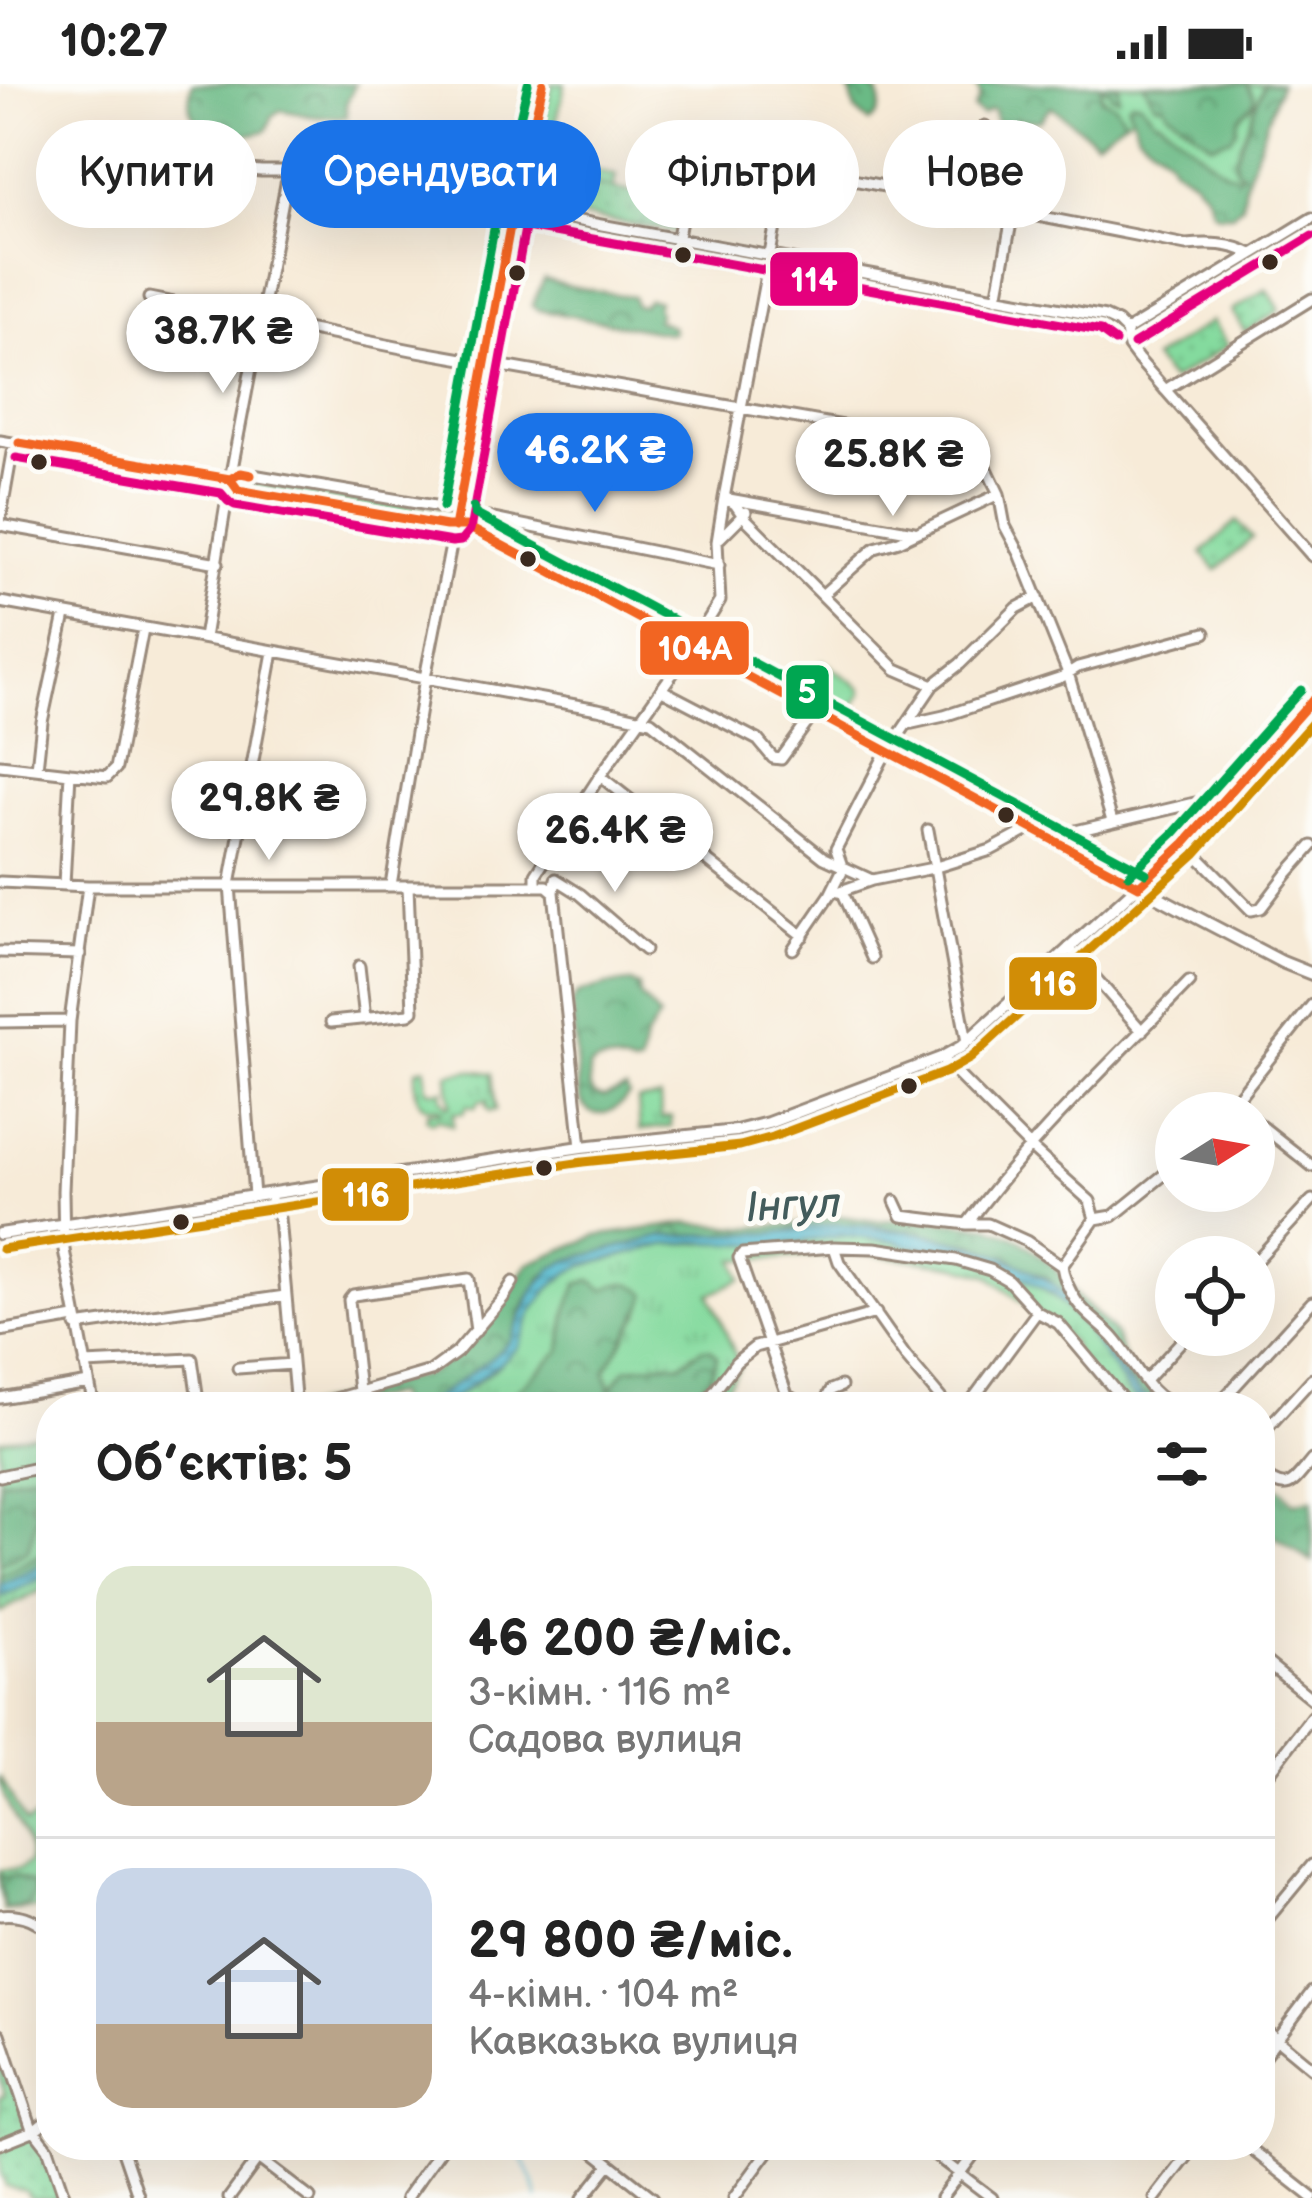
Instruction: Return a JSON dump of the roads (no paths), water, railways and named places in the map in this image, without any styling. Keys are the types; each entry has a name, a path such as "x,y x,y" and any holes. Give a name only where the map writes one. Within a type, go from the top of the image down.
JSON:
{"main road":[{"path":"534,120 543,84"},
{"path":"509,228 458,510 460,526 1312,974"},
{"path":"0,1234 581,1147 736,1130 768,1123 941,1058 967,1042 1185,843 1312,700"}],"street":[{"path":"548,886 535,878 720,601 717,542 724,498 787,181 796,172 807,171 883,185"},
{"path":"204,638 281,210"},
{"path":"1126,331 1312,218"},
{"path":"1066,222 1186,244 1212,243 1251,254"},
{"path":"601,224 1118,322 1126,331 1129,347 1165,390 1310,551"},
{"path":"678,237 680,228"},
{"path":"997,298 1010,228"},
{"path":"148,298 975,453 999,494 1005,526 1068,674 1112,821"},
{"path":"1165,390 1312,299"},
{"path":"0,441 230,479 241,473 458,510 718,565"},
{"path":"19,443 12,452 0,523 218,563"},
{"path":"230,479 238,490 460,526 425,678 391,885"},
{"path":"822,595 875,548 999,494"},
{"path":"724,498 916,532"},
{"path":"724,498 896,669 933,685"},
{"path":"717,542 754,503"},
{"path":"824,858 836,849 888,751 933,685 1017,608 1038,597"},
{"path":"0,602 651,721 824,858 872,880"},
{"path":"38,768 42,722 65,615"},
{"path":"0,765 106,777 116,768 143,629"},
{"path":"908,724 944,716 1078,667 1205,632"},
{"path":"254,1196 230,885 273,652"},
{"path":"662,690 758,740 773,758 781,759 815,712"},
{"path":"64,884 70,773"},
{"path":"600,776 802,936"},
{"path":"1050,837 1229,795"},
{"path":"836,893 991,850 1032,828"},
{"path":"928,830 967,1042"},
{"path":"1185,843 1251,910 1261,908 1312,846"},
{"path":"793,950 836,893 844,869 836,849"},
{"path":"540,870 550,870 548,886 581,1147"},
{"path":"0,882 548,886 580,894 645,950"},
{"path":"88,886 70,1021 64,1250 91,1392"},
{"path":"332,1022 413,1011 409,886"},
{"path":"836,893 872,958"},
{"path":"1069,948 1142,1030"},
{"path":"0,952 80,954"},
{"path":"359,966 365,1019"},
{"path":"967,1224 1030,1147 1189,982"},
{"path":"1243,1092 1312,1005"},
{"path":"0,1022 70,1021"},
{"path":"941,1058 1090,1201 1096,1219"},
{"path":"1275,1137 1312,1166"},
{"path":"1153,1392 1111,1334 1077,1302 1062,1266 1096,1219 1113,1216 1155,1182"},
{"path":"270,1194 279,1219 295,1392"},
{"path":"1275,1240 1312,1200"},
{"path":"896,1201 902,1216 988,1224 1026,1241 1062,1266"},
{"path":"835,1247 839,1262 935,1392"},
{"path":"784,1392 739,1258 742,1254 835,1247 956,1260 990,1270 1009,1281 1037,1312 1058,1323 1116,1392"},
{"path":"359,1391 353,1295 469,1280 476,1331"},
{"path":"356,1392 430,1371 457,1352 513,1282"},
{"path":"0,1331 285,1297"},
{"path":"1230,1392 1312,1302"},
{"path":"978,1392 1037,1312"},
{"path":"715,1392 736,1362 755,1347 876,1313"},
{"path":"1144,1381 1167,1356"},
{"path":"85,1364 192,1359 197,1392"},
{"path":"238,1368 292,1364"},
{"path":"1275,1420 1312,1379"},
{"path":"0,1398 89,1383"},
{"path":"830,1392 842,1386"},
{"path":"1275,1484 1292,1483 1312,1460"},
{"path":"0,1476 36,1468"},
{"path":"1275,1669 1312,1699"},
{"path":"1275,1765 1312,1716"},
{"path":"1275,1910 1312,1864"},
{"path":"3,1914 36,1922"},
{"path":"1312,1992 1276,2039 1312,2068"},
{"path":"0,2034 36,2133"},
{"path":"0,2144 34,2130"},
{"path":"52,2160 65,2198"},
{"path":"126,2160 139,2198"},
{"path":"229,2198 251,2160"},
{"path":"261,2160 310,2198"},
{"path":"406,2198 433,2160"},
{"path":"605,2160 652,2198"},
{"path":"734,2198 762,2160"},
{"path":"942,2160 992,2198"},
{"path":"940,2198 970,2160"},
{"path":"1155,2198 1184,2160"},
{"path":"1265,2160 1312,2197"},
{"path":"583,2198 610,2164"}],"water":[{"path":"835,1224 903,1230 1005,1257 1063,1293 1139,1392 1129,1392 1083,1326 1040,1286 979,1257 843,1236 774,1245 668,1244 583,1266 549,1289 533,1311 518,1347 502,1362 462,1392 443,1392 510,1341 534,1289 553,1268 569,1260 663,1236 772,1233"},
{"path":"36,1567 36,1581 0,1597 0,1585"}],"waterway":[{"path":"524,2160 538,2198"}],"water label":[{"name":"Інгул","path":"793,1204"}]}
